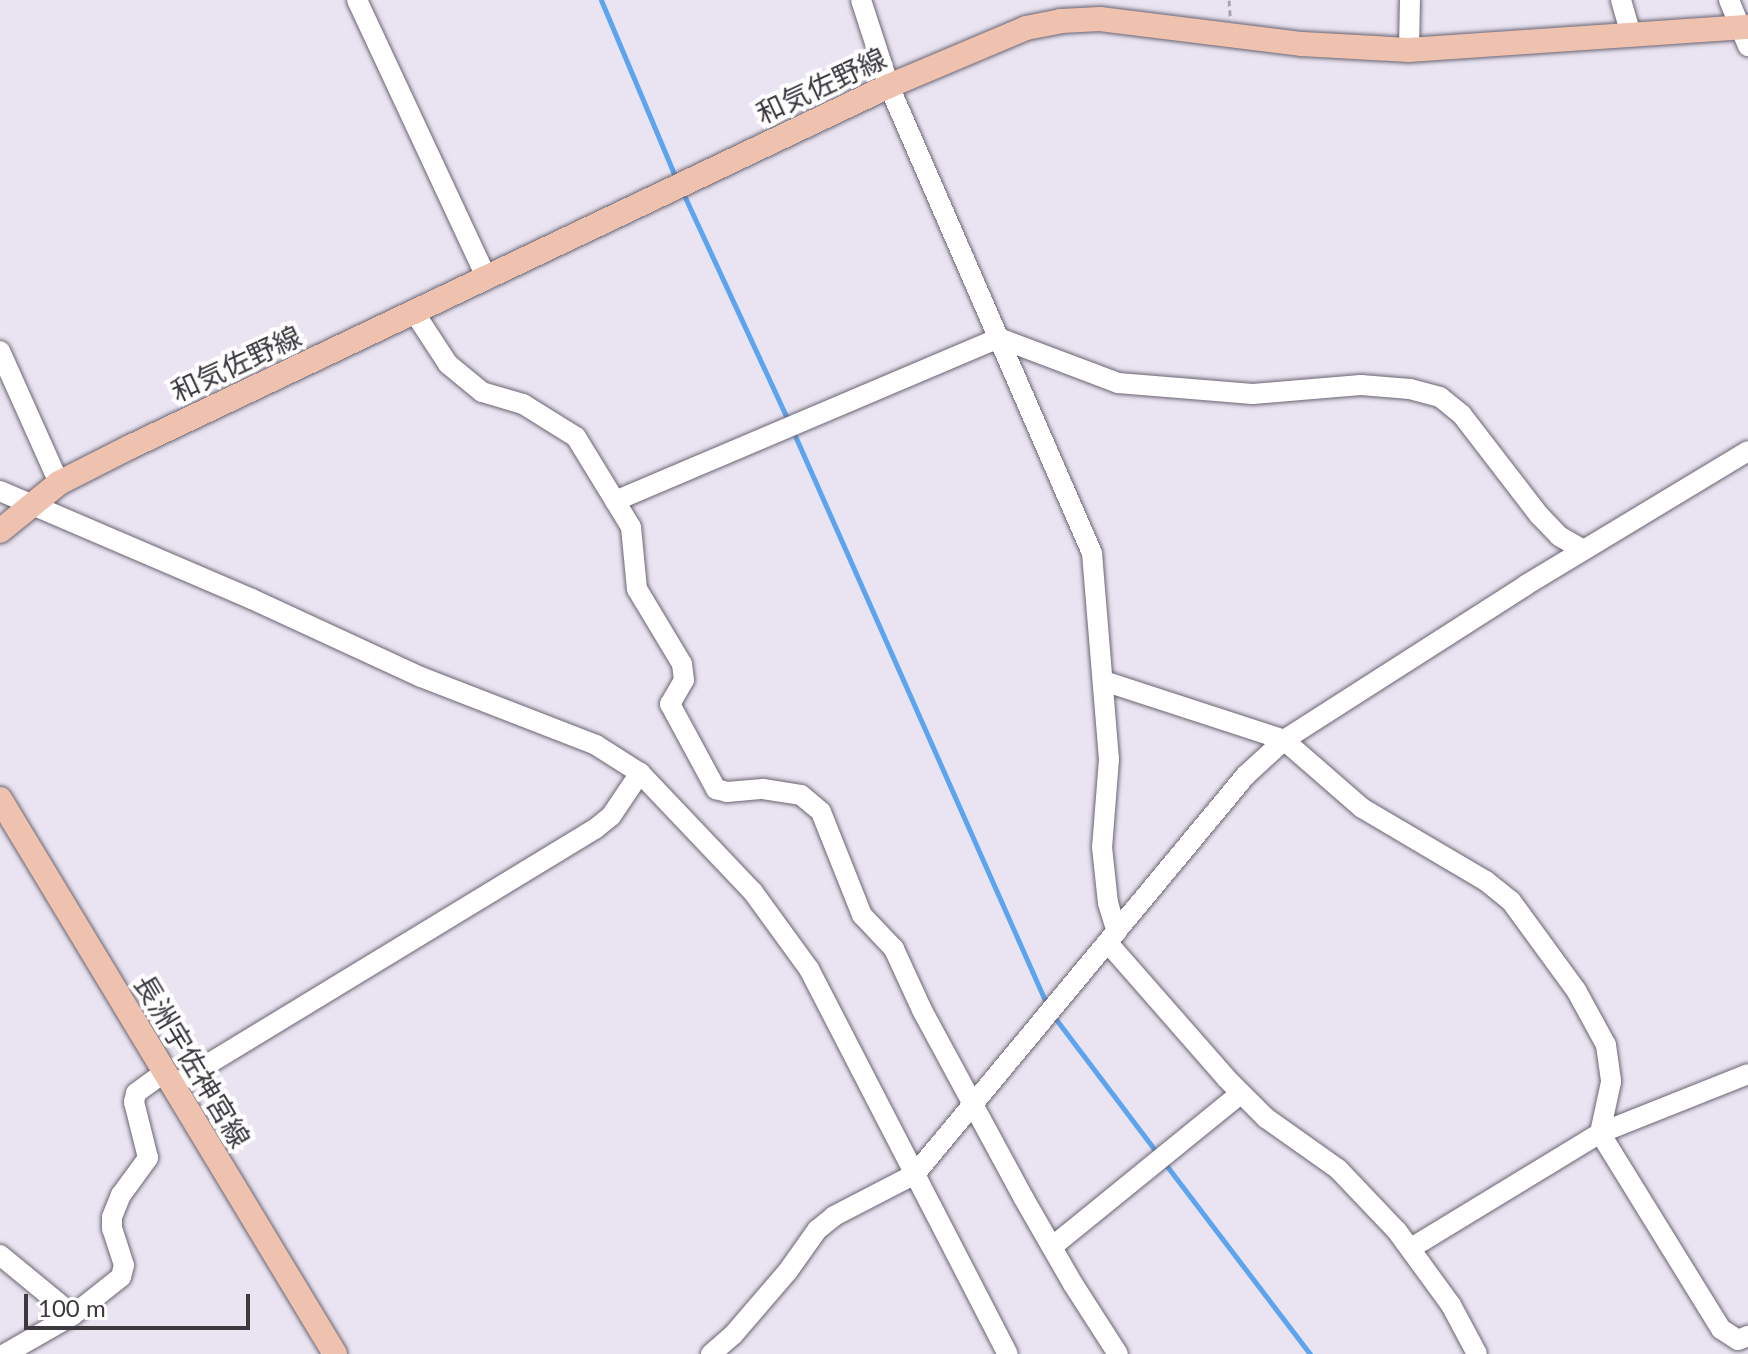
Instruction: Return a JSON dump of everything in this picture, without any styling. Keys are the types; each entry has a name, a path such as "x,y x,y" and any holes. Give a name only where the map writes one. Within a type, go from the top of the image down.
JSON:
{"main road":[{"name":"和気佐野線","path":"0,531 59,483 889,86 1003,36 1043,24 1080,19 1122,21 1302,44 1409,50 1631,36 1745,34"},
{"name":"長洲宇佐神宮線","path":"0,799 335,1354"}],"street":[{"path":"357,0 486,277"},
{"path":"861,0 889,86 1092,553 1109,759 1102,847 1112,937 1241,1093 1292,1139 1338,1169 1411,1248 1451,1305 1477,1354"},
{"path":"1409,50 1410,0"},
{"path":"1621,0 1631,36"},
{"path":"1729,0 1745,34"},
{"path":"414,312 448,364 487,396 523,404 576,437 634,538 637,589 682,664 684,680 670,704 716,789 763,789 801,795 821,812 862,915 894,949 922,1010 1053,1246 1118,1354"},
{"path":"615,501 999,338 1118,383 1253,394 1361,385 1410,389 1440,397 1462,415 1539,515 1559,536 1583,550"},
{"path":"0,351 59,483"},
{"path":"711,1354 733,1335 788,1271 817,1230 834,1216 915,1174 1246,775 1284,740 1583,550 1747,454"},
{"path":"0,491 252,599 421,677 596,745 640,773 753,892 809,969 1008,1354"},
{"path":"1104,681 1284,740 1362,808 1500,890 1519,911 1576,990 1606,1045 1611,1082 1600,1133 1721,1329 1738,1340 1748,1336"},
{"path":"5,1354 73,1315 121,1277 124,1265 112,1229 112,1217 121,1195 148,1158 134,1102 136,1093 168,1079 595,829 611,816 640,773"},
{"path":"1411,1248 1600,1133 1748,1074"},
{"path":"1053,1246 1241,1093"},
{"path":"0,1255 73,1315"}],"waterway":[{"path":"601,0 677,181"},
{"path":"683,193 788,420"},
{"path":"792,429 1047,1005"},
{"path":"1052,1014 1157,1153"},
{"path":"1163,1161 1310,1354"}]}
